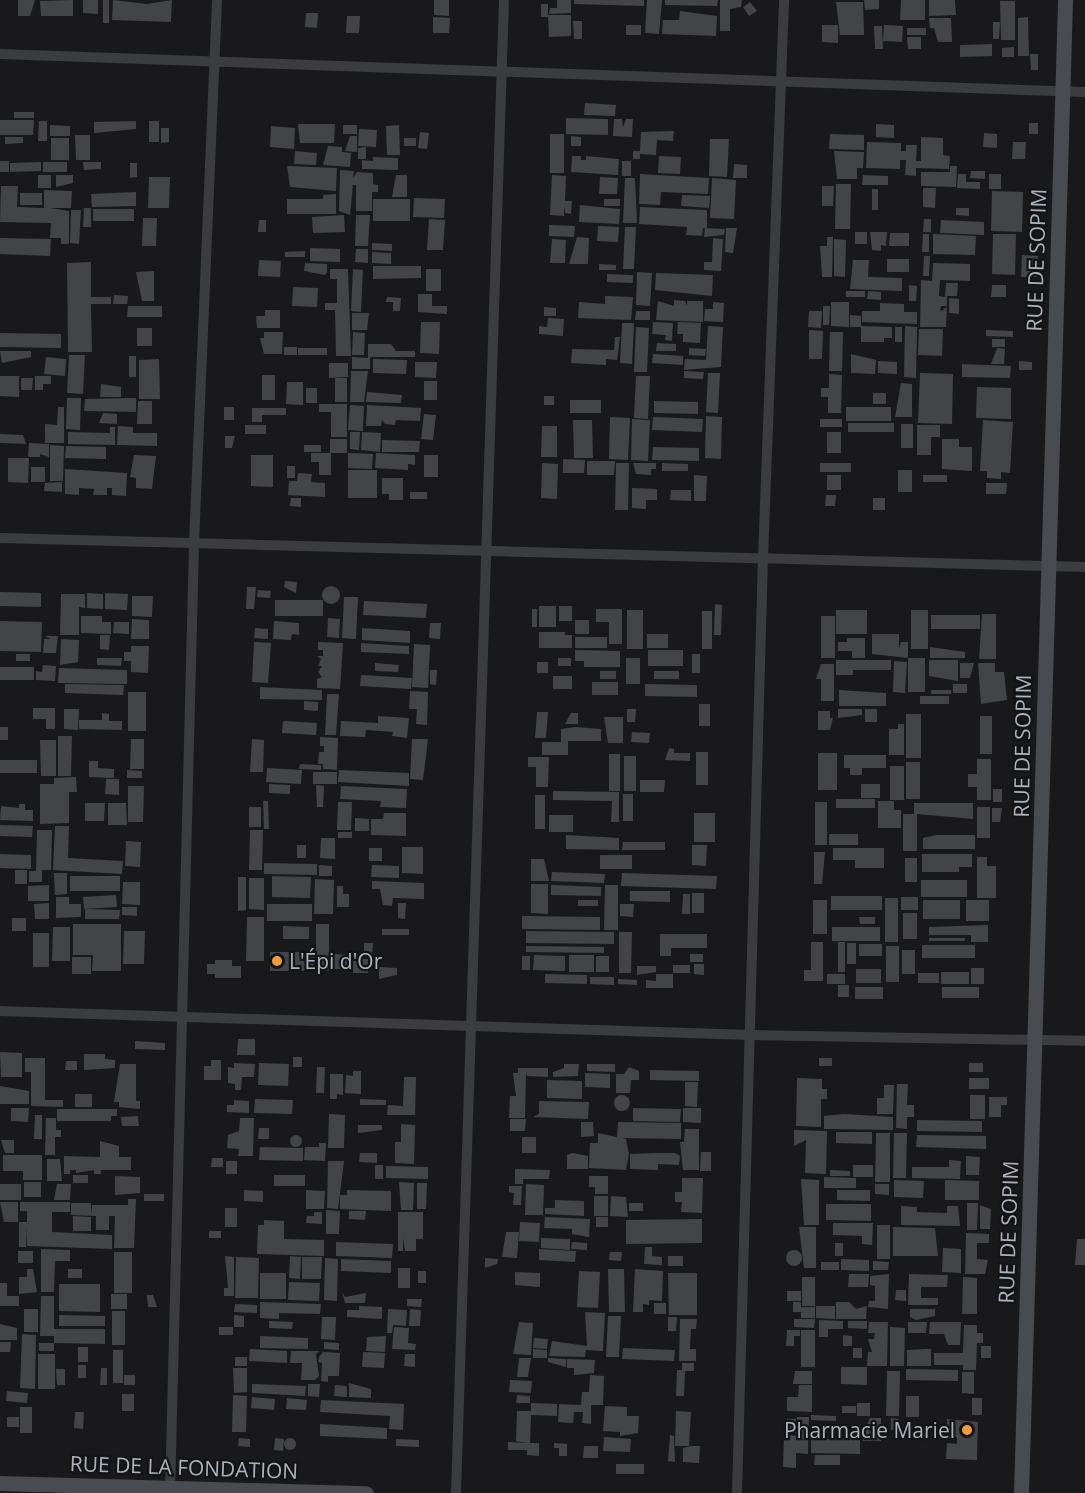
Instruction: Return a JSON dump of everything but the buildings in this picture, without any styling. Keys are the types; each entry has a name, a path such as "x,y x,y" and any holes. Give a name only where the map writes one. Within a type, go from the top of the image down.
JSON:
{"street":[{"path":"170,1489 194,543 217,0"},
{"path":"456,1493 489,551 504,0"},
{"path":"738,1493 763,558 784,0"},
{"name":"RUE DE SOPIM","path":"1021,1493 1065,0"},
{"path":"0,54 1085,92"},
{"path":"0,538 1085,567"},
{"path":"0,1011 752,1035 1085,1041"},
{"name":"RUE DE LA FONDATION","path":"0,1483 366,1493"}],"place":[{"name":"L'Épi d'Or","path":"277,961"},
{"name":"Pharmacie Mariel","path":"967,1430"}]}
